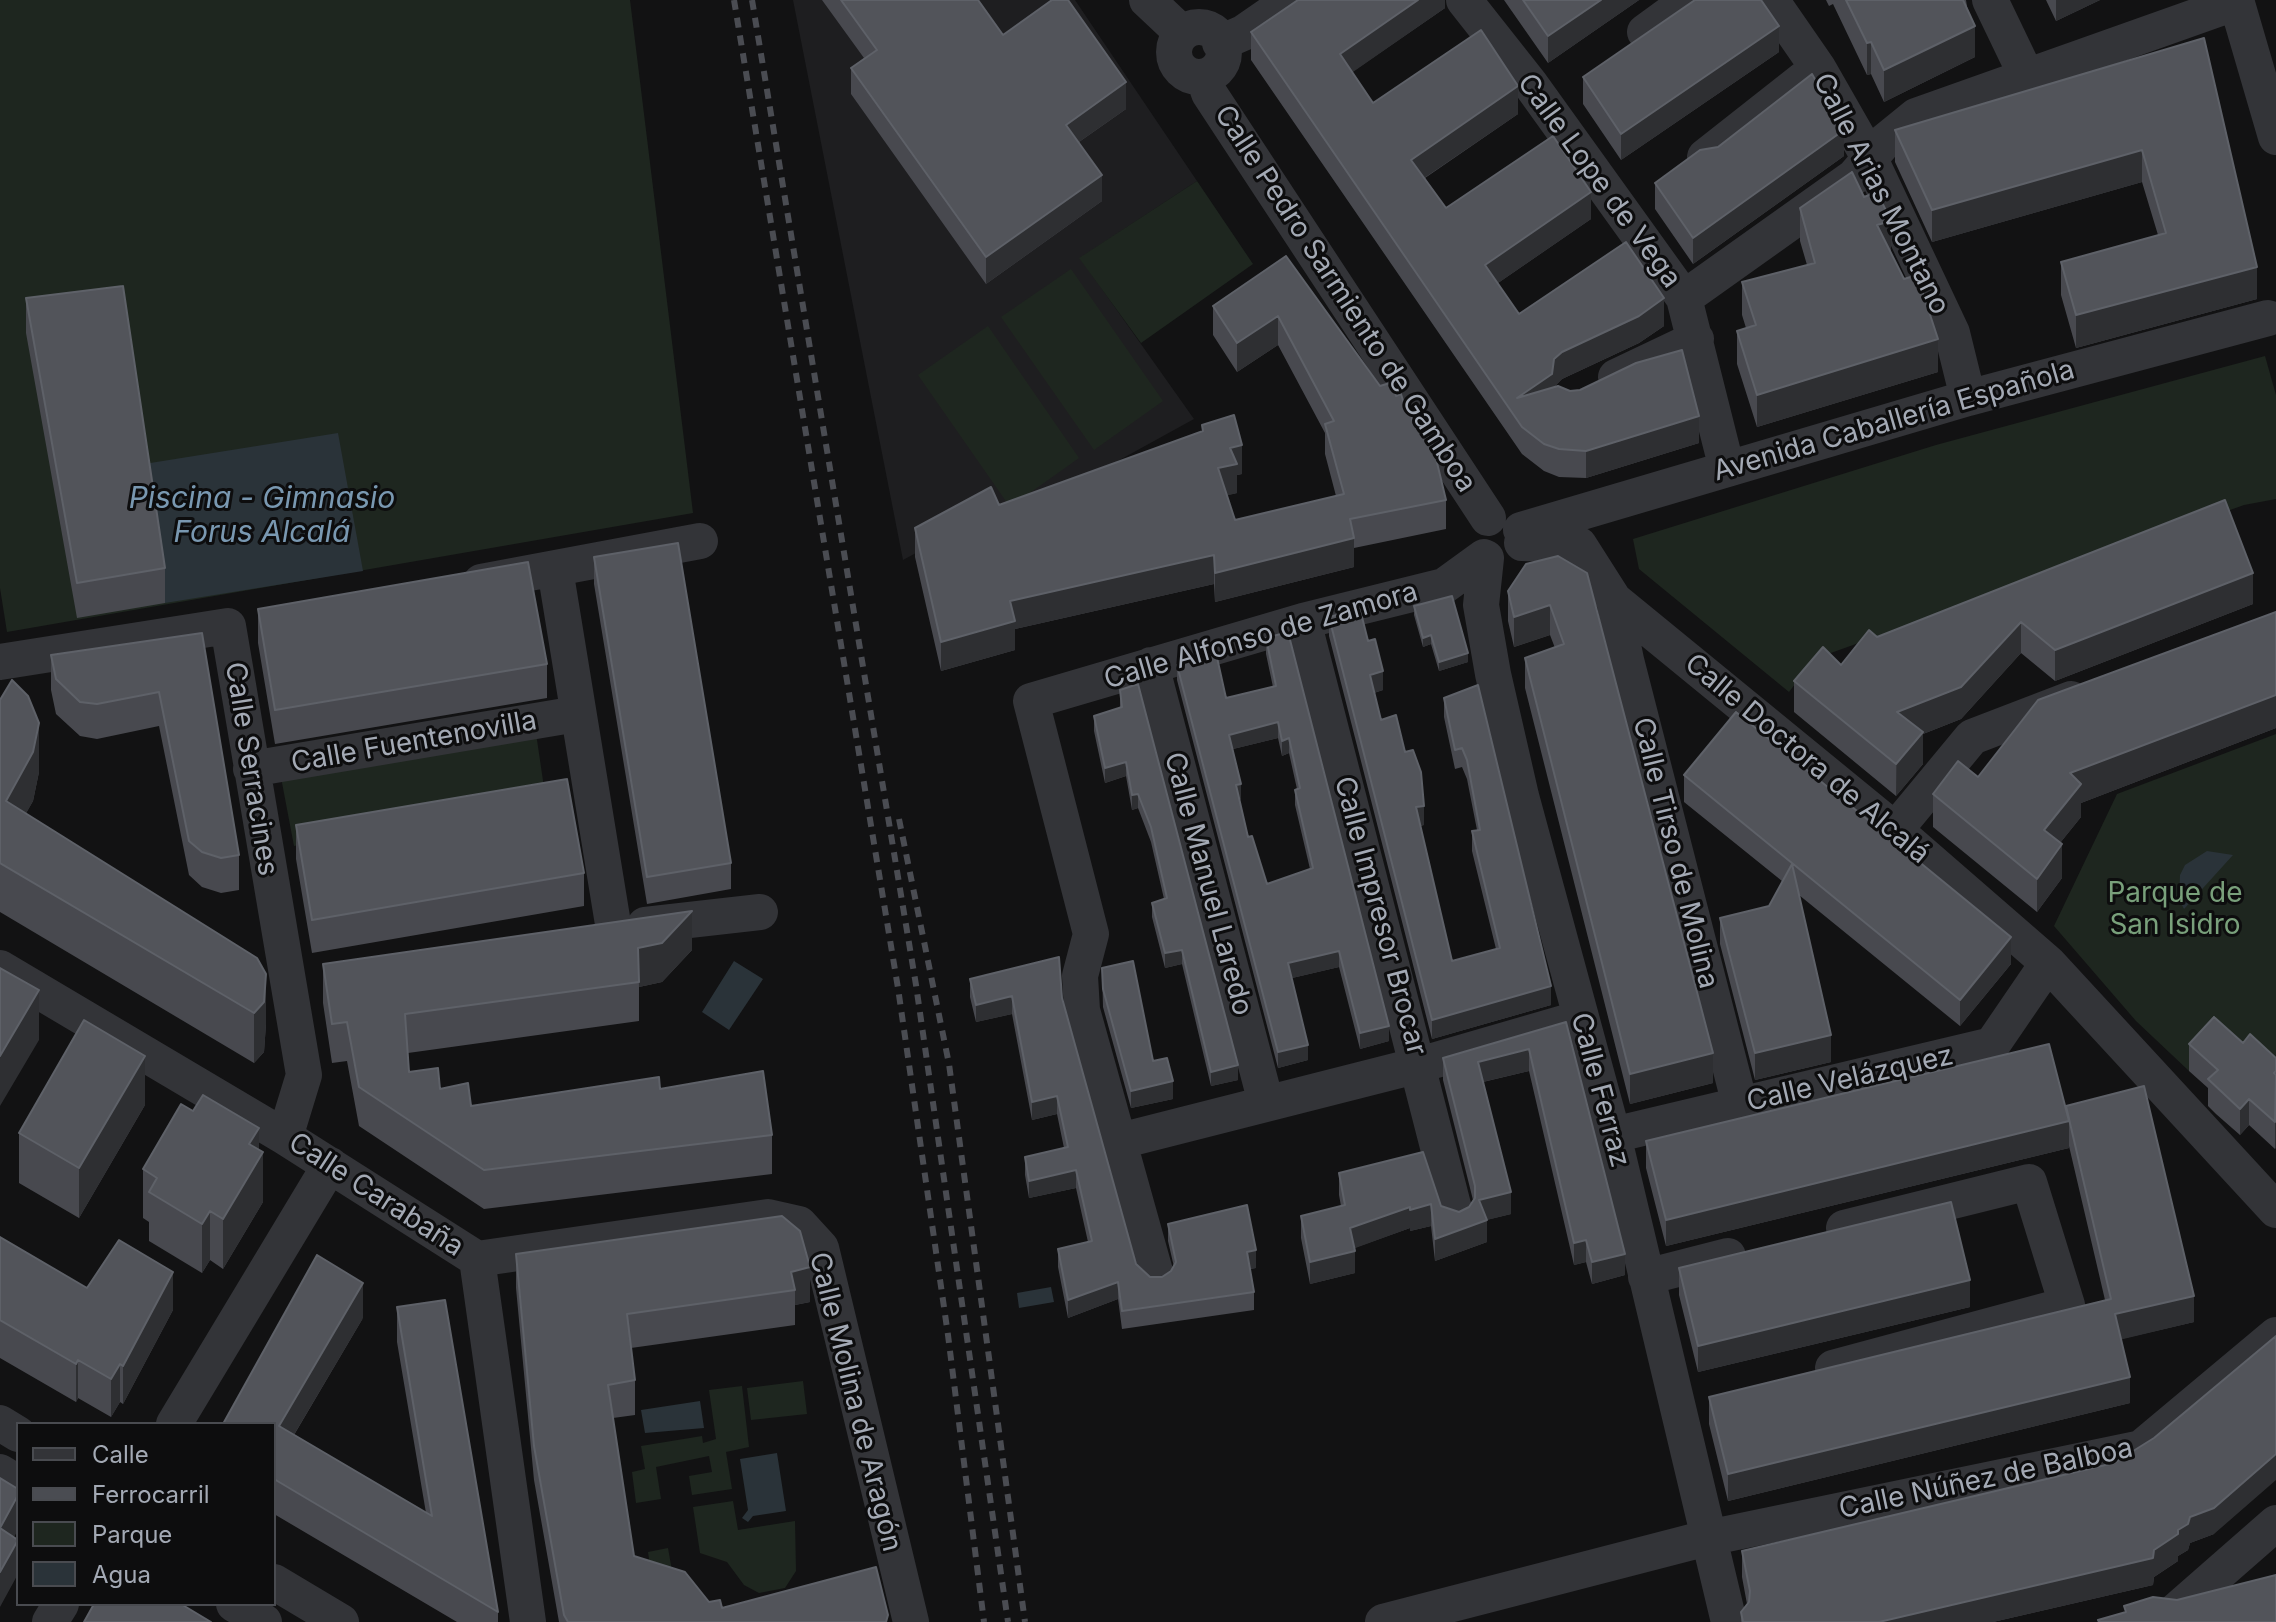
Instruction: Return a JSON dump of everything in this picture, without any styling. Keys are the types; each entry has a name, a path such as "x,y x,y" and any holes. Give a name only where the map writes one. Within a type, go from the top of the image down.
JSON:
{"street":[{"path":"1147,0 1181,32"},
{"path":"1220,43 1243,33 1291,0"},
{"name":"Calle Lope de Vega","path":"1465,0 1531,85 1684,298 1727,469"},
{"path":"1645,32 1689,0"},
{"name":"Calle Arias Montano","path":"1771,0 1818,68 1870,159 1952,333 1968,398"},
{"path":"1990,0 2027,77"},
{"path":"1684,298 1854,177 1884,142 1916,116 2237,1 2276,137"},
{"path":"1193,26 1206,26 1220,43 1220,66 1204,79 1186,75 1179,67 1176,43 1181,32 1193,26"},
{"path":"1705,157 1818,68"},
{"name":"Calle Pedro Sarmiento de Gamboa","path":"1204,79 1209,93 1510,530"},
{"name":"Avenida Caballería Española","path":"1510,530 2273,314"},
{"path":"1585,392 1696,339"},
{"name":"Calle Doctora de Alcalá","path":"1510,530 1579,545 1614,600 1895,830 2048,963 2276,1210"},
{"name":"Calle Ferraz","path":"1510,530 1476,533 1477,546 1485,557 1481,605 1493,674 1521,796 1613,1135 1646,1277 1692,1407 1707,1538 1729,1622"},
{"path":"445,588 700,541"},
{"name":"Calle Alfonso de Zamora","path":"1120,1141 1082,1010 1080,976 1091,934 1031,701 1303,621 1444,586 1485,557"},
{"name":"Calle Fuentenovilla","path":"555,569 577,714 575,790 598,932 760,912"},
{"name":"Calle Tirso de Molina","path":"1614,600 1740,1105"},
{"path":"228,626 264,620"},
{"name":"Calle Impresor Brocar","path":"1303,621 1455,1213"},
{"name":"Calle Serracines","path":"0,662 228,626 251,769 277,840 288,982 304,1075 285,1137"},
{"name":"Calle Manuel Laredo","path":"1151,665 1266,1103"},
{"path":"1895,830 1972,737 2103,686"},
{"name":"Calle Fuentenovilla","path":"251,769 577,714"},
{"name":"Calle Velázquez","path":"1613,1135 1992,1045 2048,963"},
{"name":"Calle Carabaña","path":"0,968 285,1137 477,1259 528,1622"},
{"path":"288,982 325,976"},
{"path":"1156,1275 1120,1141 1419,1065 1581,1018"},
{"path":"175,1422 330,1165"},
{"path":"1797,1378 2067,1305 2029,1182 1814,1235"},
{"name":"Calle Molina de Aragón","path":"477,1259 768,1217 799,1224 821,1248 911,1622"},
{"path":"1646,1277 1768,1247"},
{"name":"Calle Núñez de Balboa","path":"1383,1622 1444,1612 1707,1538 2141,1448 2276,1335"},
{"path":"2163,1622 2276,1523"},
{"path":"276,1583 341,1622"},
{"path":"237,1606 264,1622"},
{"path":"2172,1622 2231,1607"}],"shaded area":[{"path":"793,0 1075,0 1197,181 1080,258 1194,419 996,528 990,513 903,560"}],"green space":[{"path":"0,0 630,0 693,513 7,632 0,588"},
{"path":"1197,181 1253,264 1141,343 1079,258"},
{"path":"1071,269 1163,401 1094,450 1001,317"},
{"path":"988,326 1079,458 1010,507 918,375"},
{"path":"2265,356 2276,395 2276,499 2244,505 1814,659 1789,692 1639,569 1633,539 1936,445"},
{"path":"532,706 546,801 294,846 276,751"},
{"name":"Parque de San Isidro","path":"2276,734 2276,1084 2189,1071 2136,1021 2054,926 2117,794"},
{"path":"803,1381 807,1414 751,1420 747,1388"},
{"path":"742,1386 749,1447 726,1452 732,1489 692,1495 689,1476 712,1472 709,1456 656,1467 661,1499 636,1503 632,1472 645,1469 641,1446 702,1436 703,1443 716,1439 709,1390"},
{"path":"733,1501 738,1530 795,1521 796,1571 785,1588 759,1593 744,1585 727,1562 700,1553 693,1507"},
{"path":"668,1548 674,1582 653,1586 648,1552"}],"water":[{"name":"Piscina - Gimnasio Forus Alcalá","path":"338,433 363,571 165,603 144,464"},
{"path":"2207,851 2233,855 2184,909 2179,899 2180,875 2185,865"},
{"path":"734,961 763,979 729,1030 702,1012"},
{"path":"1051,1287 1054,1302 1019,1308 1017,1293"},
{"path":"700,1401 704,1428 645,1433 641,1410"},
{"path":"777,1453 786,1511 753,1516 748,1522 742,1518 748,1510 740,1459"}],"building":[{"path":"841,0 978,0 1003,35 1052,0 1068,0 1126,82 1066,125 1102,175 986,257 851,68 877,50"},
{"path":"1298,0 1418,0 1340,54 1373,103 1481,30 1518,86 1411,160 1446,208 1553,136 1591,192 1485,265 1519,314 1626,242 1664,298 1639,316 1562,352 1554,359 1552,374 1517,398 1558,386 1570,391 1580,390 1636,363 1682,350 1699,416 1586,451 1559,449 1544,444 1522,427 1251,32"},
{"path":"1523,0 1601,0 1548,36"},
{"path":"1695,0 1761,0 1779,26 1621,134 1583,77"},
{"path":"1846,0 1963,0 1975,26 1884,70"},
{"path":"2204,38 2257,267 2076,315 2061,262 2166,233 2142,150 1932,210 1895,130"},
{"path":"1812,74 1844,130 1693,238 1655,183 1700,150 1718,147"},
{"path":"1852,172 1864,197 1877,192 1891,221 1877,225 1904,279 1917,275 1938,339 1757,395 1737,331 1756,325 1742,282 1815,263 1800,208"},
{"path":"1286,256 1380,386 1393,382 1396,396 1401,394 1405,407 1411,409 1412,420 1419,421 1420,433 1425,432 1432,442 1446,500 1350,519 1354,538 1215,573 1214,555 1010,601 1015,621 941,642 915,528 991,487 999,505 1203,431 1202,425 1234,415 1242,445 1230,448 1237,464 1218,468 1235,520 1344,494 1325,424 1334,421 1278,316 1237,343 1213,306"},
{"path":"123,286 165,568 77,583 26,298"},
{"path":"2225,500 2253,573 2055,650 2021,622 1961,687 1897,712 1923,732 1896,764 1794,681 1823,647 1841,665 1869,630 1877,637"},
{"path":"678,543 731,863 647,877 594,557"},
{"path":"1558,556 1587,573 1713,1053 1630,1074 1525,658 1564,644 1550,605 1514,617 1508,591 1526,564"},
{"path":"528,562 547,664 275,710 258,609"},
{"path":"1452,596 1468,653 1439,662 1431,635 1423,638 1414,606"},
{"path":"1360,609 1368,641 1375,639 1383,671 1370,675 1381,720 1396,715 1405,752 1413,750 1421,772 1424,806 1416,807 1452,961 1500,948 1472,831 1480,830 1467,760 1462,748 1455,750 1444,698 1478,685 1551,986 1432,1020 1329,617"},
{"path":"2276,612 2276,695 2070,773 2081,784 2044,830 2062,844 2037,879 1933,794 1958,761 1978,777 2038,700"},
{"path":"1288,632 1389,1026 1360,1033 1339,951 1288,963 1308,1045 1278,1052 1177,665 1216,653 1226,698 1276,686 1266,638","holes":["1278,722 1282,741 1289,738 1300,788 1295,790 1313,868 1267,884 1252,836 1248,837 1236,785 1241,784 1229,735"]},
{"path":"202,633 239,855 221,858 202,852 189,841 159,692 97,704 80,702 56,679 51,655"},
{"path":"12,680 28,696 39,723 33,752 6,801 257,958 266,974 264,1002 254,1013 0,863 0,700"},
{"path":"1138,684 1238,1065 1211,1072 1182,950 1165,953 1152,903 1167,898 1151,827 1138,794 1132,795 1126,762 1105,768 1094,716 1122,707 1120,690"},
{"path":"1736,712 2011,937 1960,1000 1684,775"},
{"path":"567,779 584,873 312,920 296,825"},
{"path":"1792,864 1831,1035 1755,1053 1720,918 1769,906"},
{"path":"692,911 662,943 638,948 639,982 405,1014 409,1072 438,1068 440,1089 468,1083 471,1106 659,1077 660,1089 763,1071 772,1135 484,1170 359,1087 347,1022 332,1024 323,964"},
{"path":"1059,957 1062,998 1136,1264 1150,1277 1162,1277 1171,1271 1176,1262 1168,1224 1247,1205 1256,1250 1247,1252 1254,1292 1122,1311 1118,1282 1068,1300 1058,1249 1092,1241 1076,1170 1029,1181 1025,1157 1068,1147 1057,1096 1032,1102 1012,996 976,1005 970,979"},
{"path":"1133,961 1153,1061 1167,1058 1173,1081 1131,1091 1103,989 1102,968"},
{"path":"0,968 39,990 0,1056"},
{"path":"2214,1017 2243,1043 2250,1034 2276,1058 2275,1122 2249,1099 2240,1109 2208,1079 2218,1070 2189,1044"},
{"path":"84,1020 145,1056 79,1168 19,1133"},
{"path":"1566,1022 1625,1254 1592,1262 1586,1240 1574,1243 1529,1049 1478,1062 1511,1192 1479,1200 1487,1220 1435,1239 1431,1204 1410,1210 1410,1207 1350,1228 1355,1251 1310,1262 1301,1216 1345,1205 1339,1173 1423,1152 1441,1206 1459,1212 1469,1207 1475,1198 1475,1186 1443,1058"},
{"path":"2049,1044 2069,1121 1666,1220 1646,1141"},
{"path":"2144,1086 2194,1296 2115,1314 2130,1377 1728,1474 1709,1397 2111,1299 2066,1106"},
{"path":"203,1095 259,1128 249,1144 263,1152 223,1219 210,1211 202,1224 149,1192 157,1178 143,1169 181,1104 193,1111"},
{"path":"1951,1202 1970,1280 1698,1346 1679,1268"},
{"path":"782,1216 800,1231 810,1267 791,1272 795,1290 627,1314 635,1380 608,1385 634,1556 685,1572 709,1602 720,1600 722,1608 876,1567 888,1615 886,1622 568,1622 564,1615 534,1446 516,1254"},
{"path":"0,1237 87,1288 119,1240 173,1272 123,1366 120,1364 111,1379 78,1360 76,1364 0,1320"},
{"path":"317,1255 363,1283 279,1426 432,1516 397,1307 445,1300 498,1612 276,1480 276,1422 224,1422"},
{"path":"2276,1336 2276,1454 2214,1508 2190,1517 2188,1524 2178,1530 2178,1534 2154,1550 2153,1558 1879,1622 1743,1622 1741,1612 1749,1602 1750,1591 1742,1551 2114,1463 2154,1438"},
{"path":"0,1478 16,1488 16,1499 0,1528"},
{"path":"0,1528 16,1539 16,1544 0,1572"},
{"path":"2276,1575 2276,1622 2098,1620 2126,1612 2124,1606 2153,1597 2177,1600"},
{"path":"93,1606 184,1606 211,1622 84,1622"}],"railway":[{"path":"734,0 898,988 948,1335 984,1622"},
{"path":"752,0 916,985 1008,1622"},
{"path":"899,819 949,1064 1025,1622"}]}
